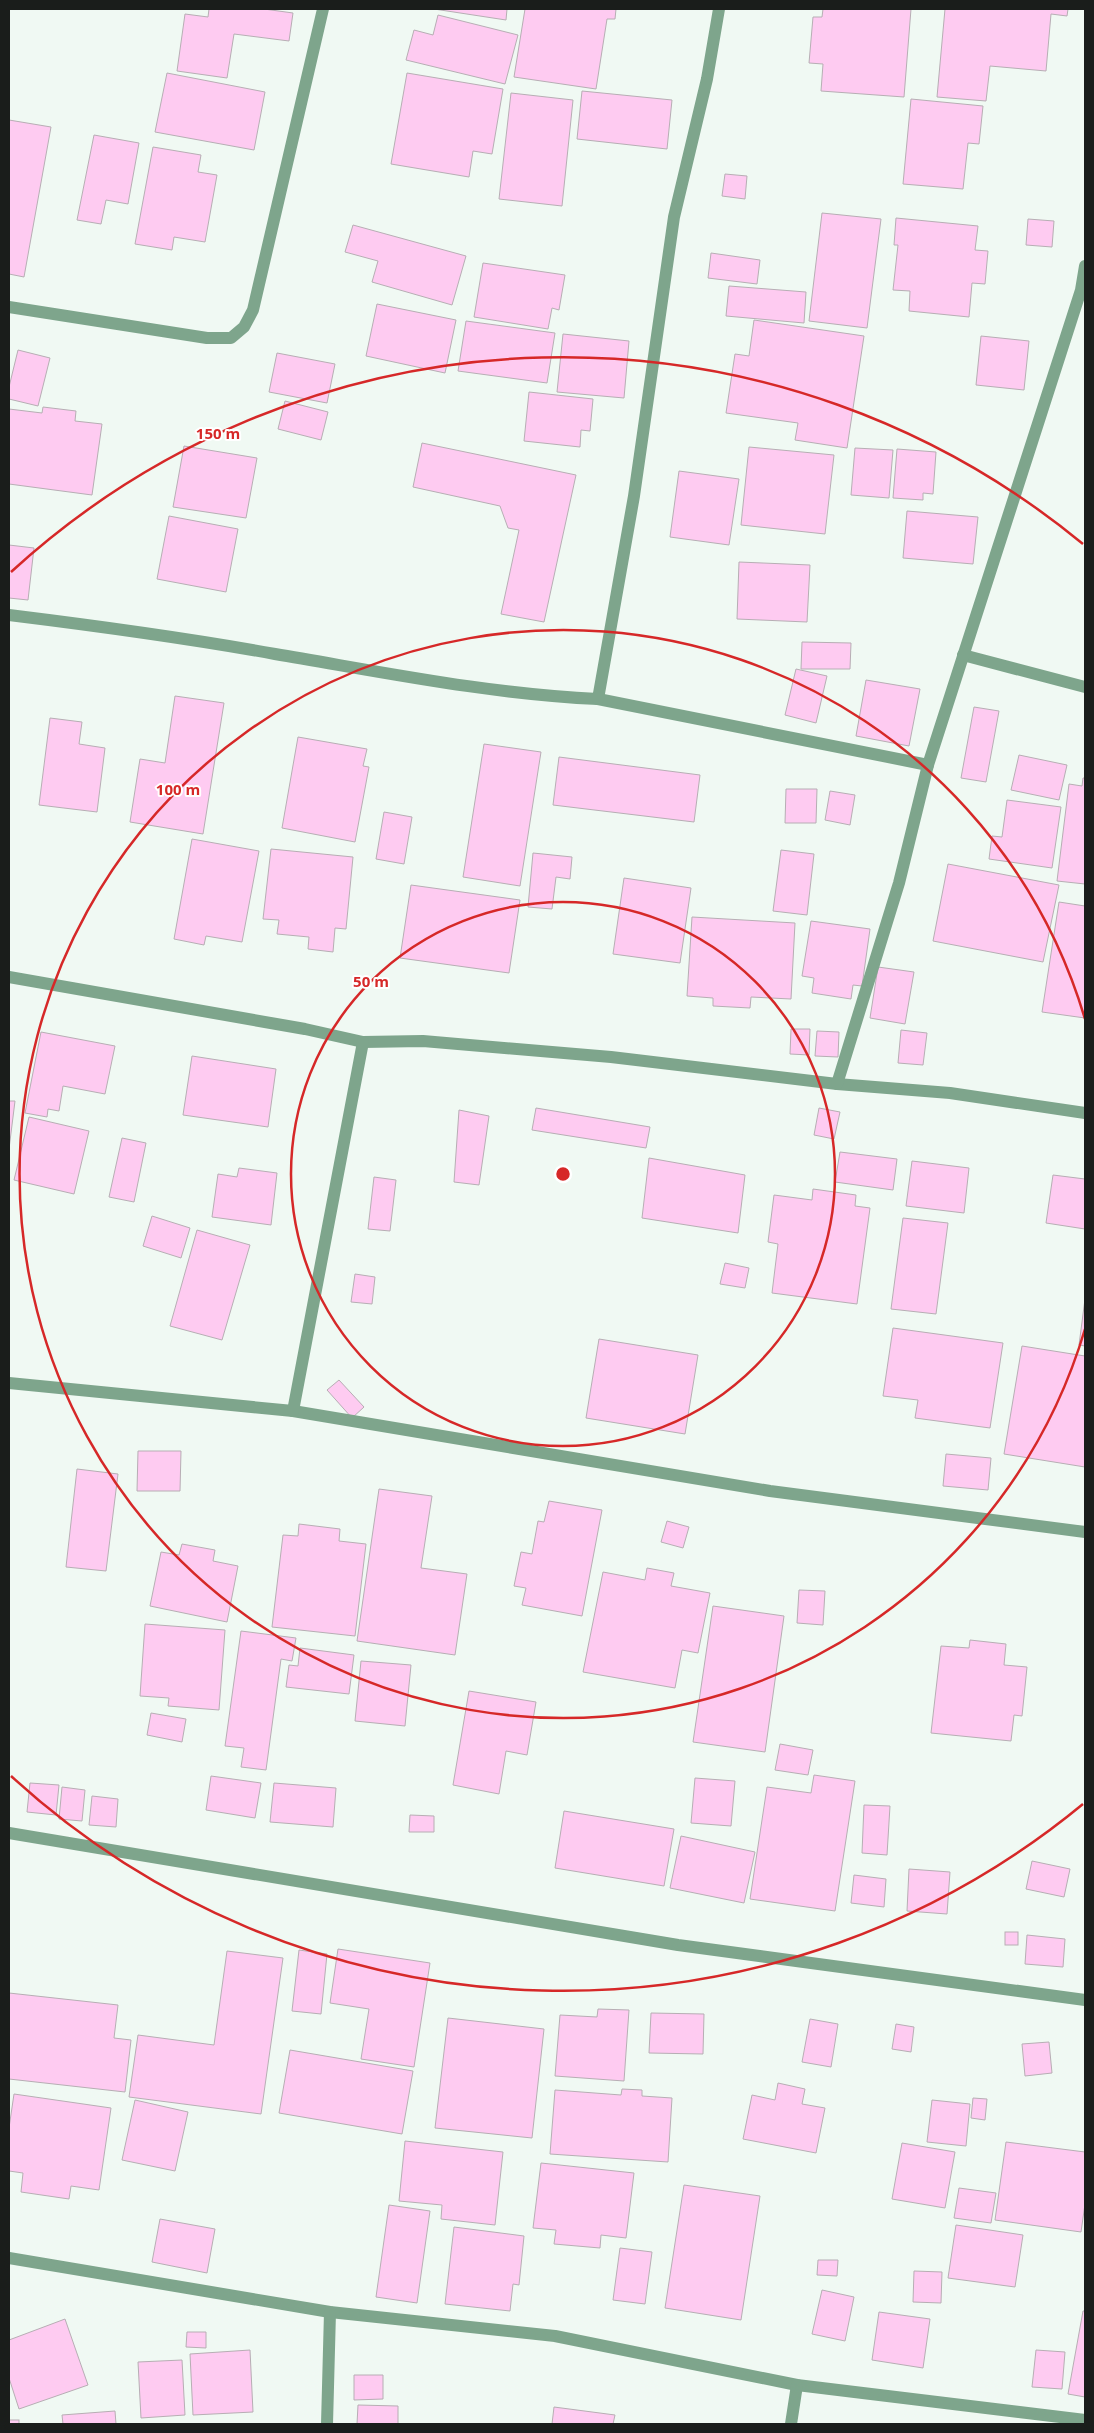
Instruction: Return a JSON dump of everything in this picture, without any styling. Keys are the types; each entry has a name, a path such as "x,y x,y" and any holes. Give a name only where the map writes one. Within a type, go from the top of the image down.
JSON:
{"street":[{"path":"9,307 207,338 231,338 244,327 253,310 323,9"},
{"path":"598,699 634,496 674,217 707,79 720,9"},
{"path":"837,1084 899,883 928,765 1081,290 1085,266"},
{"path":"9,615 180,637 469,687 543,696 598,699 928,765"},
{"path":"963,655 1085,687"},
{"path":"9,977 304,1029 363,1042 423,1041 601,1056 837,1084 950,1093 1085,1113"},
{"path":"293,1411 363,1042"},
{"path":"9,1383 293,1411 770,1491 1085,1532"},
{"path":"9,1833 678,1945 1085,2000"},
{"path":"9,2258 330,2312 555,2336 797,2385 1085,2420"},
{"path":"327,2424 330,2312"},
{"path":"791,2424 797,2385"}],"building":[{"path":"209,9 264,9 293,13 289,41 234,34 227,78 177,71 185,14 208,17"},
{"path":"434,9 507,9 506,20"},
{"path":"525,9 616,9 615,19 607,19 596,89 514,77"},
{"path":"823,9 911,9 904,97 821,91 823,64 809,63 813,17 822,17"},
{"path":"945,9 1068,9 1067,16 1051,14 1046,71 990,66 986,101 937,97"},
{"path":"438,15 518,35 505,84 406,60 414,30 433,35"},
{"path":"167,73 265,92 254,150 155,132"},
{"path":"407,73 503,89 492,154 473,151 469,177 391,164"},
{"path":"582,91 672,100 667,149 577,139"},
{"path":"511,93 573,100 562,206 499,199"},
{"path":"911,99 983,106 979,144 968,143 963,189 903,184"},
{"path":"9,120 51,127 24,277 9,274"},
{"path":"94,135 139,143 128,204 106,200 101,224 77,220"},
{"path":"153,147 201,155 198,172 217,175 205,242 174,237 172,250 135,244"},
{"path":"725,174 747,176 745,199 722,196"},
{"path":"822,213 881,219 867,328 809,321"},
{"path":"896,218 978,226 975,250 988,251 985,284 972,283 969,317 909,311 910,291 893,290 898,245 894,245"},
{"path":"1028,219 1054,221 1052,247 1026,245"},
{"path":"353,225 466,256 452,305 372,282 378,261 345,252"},
{"path":"711,253 760,260 757,284 708,278"},
{"path":"483,263 565,275 559,310 552,308 548,329 474,317"},
{"path":"729,286 806,292 804,323 726,316"},
{"path":"377,304 456,320 445,373 366,356"},
{"path":"754,320 864,336 847,448 795,440 798,423 726,413 735,354 749,356"},
{"path":"466,321 555,333 547,383 458,371"},
{"path":"563,334 629,341 624,398 557,392"},
{"path":"981,336 1029,341 1024,390 976,385"},
{"path":"18,350 50,358 38,406 9,399 9,387"},
{"path":"277,353 335,364 327,403 269,392"},
{"path":"529,392 593,399 590,431 581,430 580,447 524,441"},
{"path":"285,401 328,412 321,440 278,429"},
{"path":"43,407 76,411 75,421 102,424 92,495 9,484 9,409 42,413"},
{"path":"422,443 576,475 544,622 501,614 519,530 508,528 500,506 413,487"},
{"path":"184,446 257,458 246,518 173,507"},
{"path":"749,447 834,455 825,534 741,525"},
{"path":"855,448 893,450 889,498 851,495"},
{"path":"897,449 936,452 933,494 923,493 923,500 893,498"},
{"path":"679,471 739,479 729,545 670,537"},
{"path":"907,511 978,517 973,564 903,558"},
{"path":"169,516 238,529 226,592 157,579"},
{"path":"9,545 34,548 28,600 9,598"},
{"path":"739,562 810,565 807,622 737,619"},
{"path":"802,642 851,643 850,669 801,669"},
{"path":"796,669 827,676 816,723 785,715"},
{"path":"866,680 920,689 909,746 856,736"},
{"path":"175,696 224,703 203,834 130,822 140,759 165,763"},
{"path":"974,707 999,711 986,782 961,778"},
{"path":"50,718 82,722 79,744 105,748 97,812 39,805"},
{"path":"298,737 367,749 363,766 369,767 355,842 282,828"},
{"path":"484,744 541,752 520,886 463,877"},
{"path":"1019,755 1067,765 1059,800 1011,790"},
{"path":"559,757 700,775 694,822 553,805"},
{"path":"1083,778 1085,778 1085,884 1057,881 1069,784 1082,786"},
{"path":"786,789 817,789 816,823 785,823"},
{"path":"830,791 855,795 850,825 825,820"},
{"path":"1007,800 1061,807 1052,868 989,859 992,836 1002,837"},
{"path":"384,812 412,817 404,864 376,859"},
{"path":"192,839 259,851 242,942 206,936 204,945 174,939"},
{"path":"271,849 353,857 346,929 335,928 333,952 308,949 309,937 277,934 279,920 263,919"},
{"path":"781,850 814,854 807,915 773,911"},
{"path":"533,853 572,857 570,879 556,877 552,909 528,907"},
{"path":"948,864 1059,885 1043,962 933,941"},
{"path":"624,878 691,888 680,963 613,954"},
{"path":"411,885 520,900 509,973 400,958"},
{"path":"1059,902 1085,906 1085,1018 1042,1012"},
{"path":"692,917 795,923 791,999 751,997 750,1008 713,1006 713,998 687,996"},
{"path":"811,921 870,929 862,986 853,985 851,999 812,993 814,978 802,976"},
{"path":"878,967 914,972 905,1024 870,1018"},
{"path":"791,1029 810,1029 809,1055 790,1054"},
{"path":"901,1030 927,1033 923,1065 898,1063"},
{"path":"817,1031 839,1032 838,1057 815,1056"},
{"path":"41,1032 115,1046 105,1094 63,1086 59,1111 48,1109 47,1117 25,1113"},
{"path":"192,1056 276,1069 268,1127 183,1115"},
{"path":"9,1101 15,1101 9,1149"},
{"path":"536,1108 650,1127 646,1148 532,1130"},
{"path":"819,1108 840,1112 834,1139 814,1135"},
{"path":"459,1110 489,1116 479,1185 454,1182"},
{"path":"29,1117 89,1131 74,1194 14,1180"},
{"path":"122,1138 146,1143 134,1202 109,1197"},
{"path":"840,1152 897,1159 893,1190 835,1182"},
{"path":"649,1158 745,1175 738,1233 642,1218"},
{"path":"912,1161 969,1168 964,1213 906,1206"},
{"path":"239,1168 277,1173 271,1225 212,1217 218,1174 237,1177"},
{"path":"1053,1175 1085,1179 1085,1229 1046,1223"},
{"path":"374,1177 396,1180 390,1231 368,1229"},
{"path":"813,1189 856,1195 855,1206 870,1208 857,1304 772,1293 778,1244 768,1242 774,1195 812,1200"},
{"path":"152,1216 190,1228 181,1258 143,1246"},
{"path":"903,1218 948,1223 936,1314 891,1309"},
{"path":"197,1230 250,1245 222,1340 170,1326"},
{"path":"725,1263 749,1268 745,1288 720,1284"},
{"path":"355,1274 375,1277 372,1304 351,1302"},
{"path":"1085,1299 1085,1346 1079,1345"},
{"path":"893,1328 1003,1343 990,1428 915,1418 918,1400 883,1396"},
{"path":"599,1339 698,1355 685,1434 586,1418"},
{"path":"1022,1346 1085,1356 1085,1467 1004,1454"},
{"path":"339,1380 364,1407 352,1418 327,1390"},
{"path":"138,1451 181,1451 180,1491 137,1491"},
{"path":"946,1454 991,1458 988,1490 943,1486"},
{"path":"77,1469 118,1474 106,1571 66,1567"},
{"path":"379,1489 432,1496 421,1568 467,1574 455,1655 357,1641"},
{"path":"549,1501 602,1510 582,1616 522,1605 526,1588 514,1586 521,1552 532,1554 538,1521 544,1522"},
{"path":"667,1521 689,1527 683,1548 661,1542"},
{"path":"299,1524 340,1529 339,1541 366,1544 355,1636 272,1627 283,1535 298,1536"},
{"path":"182,1544 215,1550 213,1561 238,1566 227,1622 150,1606 161,1552 179,1555"},
{"path":"647,1568 674,1573 671,1586 710,1593 698,1653 682,1650 675,1688 583,1672 603,1572 645,1580"},
{"path":"799,1590 825,1591 823,1625 797,1623"},
{"path":"713,1606 784,1616 765,1752 693,1742"},
{"path":"145,1624 225,1630 219,1710 168,1706 169,1698 140,1696"},
{"path":"241,1631 296,1638 292,1661 281,1659 266,1770 241,1767 244,1748 225,1746"},
{"path":"970,1640 1006,1644 1004,1665 1027,1667 1022,1716 1014,1715 1011,1741 931,1733 941,1646 969,1648"},
{"path":"300,1648 354,1655 349,1694 286,1687 289,1665 298,1666"},
{"path":"361,1661 411,1665 405,1726 355,1721"},
{"path":"469,1691 536,1702 527,1755 506,1751 499,1794 453,1785"},
{"path":"151,1713 186,1719 182,1742 147,1735"},
{"path":"780,1744 813,1750 808,1775 775,1770"},
{"path":"814,1775 855,1781 835,1911 750,1899 767,1787 811,1793"},
{"path":"211,1776 261,1783 255,1818 206,1810"},
{"path":"695,1778 735,1781 731,1826 691,1823"},
{"path":"30,1783 59,1785 56,1815 27,1812"},
{"path":"274,1783 336,1788 333,1827 270,1822"},
{"path":"62,1787 85,1790 82,1821 59,1819"},
{"path":"92,1796 118,1799 116,1827 89,1825"},
{"path":"864,1805 890,1806 887,1855 862,1853"},
{"path":"564,1811 674,1829 664,1886 555,1868"},
{"path":"410,1815 434,1816 434,1832 409,1832"},
{"path":"681,1836 755,1852 744,1903 670,1888"},
{"path":"1032,1861 1070,1869 1064,1897 1026,1889"},
{"path":"909,1869 950,1872 947,1914 907,1911"},
{"path":"854,1875 886,1879 884,1907 851,1903"},
{"path":"1005,1932 1018,1932 1018,1945 1005,1945"},
{"path":"1027,1935 1065,1939 1063,1967 1025,1964"},
{"path":"338,1949 430,1963 414,2067 361,2059 369,2009 330,2003"},
{"path":"299,1950 327,1954 321,2014 292,2011"},
{"path":"227,1951 283,1958 261,2114 129,2097 138,2035 214,2045"},
{"path":"9,1993 118,2005 114,2038 131,2040 125,2092 9,2079"},
{"path":"598,2009 629,2010 624,2081 555,2076 560,2015 597,2017"},
{"path":"651,2013 704,2014 703,2054 649,2053"},
{"path":"448,2018 544,2029 532,2138 435,2128"},
{"path":"810,2019 838,2024 831,2067 802,2062"},
{"path":"896,2024 914,2027 911,2052 892,2049"},
{"path":"1049,2042 1052,2073 1025,2076 1022,2044"},
{"path":"290,2050 413,2071 402,2134 279,2113"},
{"path":"778,2083 805,2089 802,2104 825,2108 816,2153 743,2139 752,2095 775,2100"},
{"path":"622,2089 642,2090 642,2096 672,2098 668,2162 550,2154 555,2090 621,2095"},
{"path":"14,2094 111,2108 99,2190 71,2186 69,2199 21,2192 23,2173 9,2171 9,2128"},
{"path":"973,2098 987,2099 985,2120 971,2118"},
{"path":"135,2100 188,2112 175,2171 122,2160"},
{"path":"932,2100 970,2104 966,2146 927,2142"},
{"path":"405,2141 503,2152 495,2225 441,2219 442,2205 399,2201"},
{"path":"1006,2142 1085,2152 1085,2204 1081,2232 995,2220"},
{"path":"902,2143 955,2152 945,2208 892,2199"},
{"path":"541,2163 634,2173 626,2238 601,2235 600,2248 554,2244 556,2230 533,2228"},
{"path":"684,2185 760,2196 741,2320 665,2308"},
{"path":"959,2188 996,2193 991,2223 954,2218"},
{"path":"389,2205 430,2211 417,2303 376,2297"},
{"path":"160,2219 215,2229 207,2273 152,2262"},
{"path":"956,2225 1023,2235 1015,2287 948,2278"},
{"path":"454,2227 524,2236 519,2285 513,2284 510,2311 445,2304"},
{"path":"620,2248 652,2252 645,2304 613,2300"},
{"path":"818,2260 838,2260 837,2276 817,2275"},
{"path":"914,2271 942,2272 941,2303 913,2302"},
{"path":"822,2290 854,2297 845,2341 812,2334"},
{"path":"1083,2311 1085,2311 1085,2397 1068,2394"},
{"path":"879,2312 930,2319 923,2368 872,2360"},
{"path":"65,2319 88,2385 19,2409 9,2378 9,2340"},
{"path":"187,2332 206,2332 206,2348 186,2347"},
{"path":"250,2350 253,2412 193,2415 190,2354"},
{"path":"1036,2350 1065,2352 1062,2389 1032,2387"},
{"path":"182,2360 185,2415 141,2418 138,2362"},
{"path":"354,2375 383,2375 383,2399 354,2400"},
{"path":"358,2405 398,2406 398,2424 357,2424"},
{"path":"554,2407 615,2415 613,2424 552,2424"},
{"path":"115,2411 116,2424 63,2424 62,2415"},
{"path":"9,2420 19,2420 19,2424 9,2424"}]}
